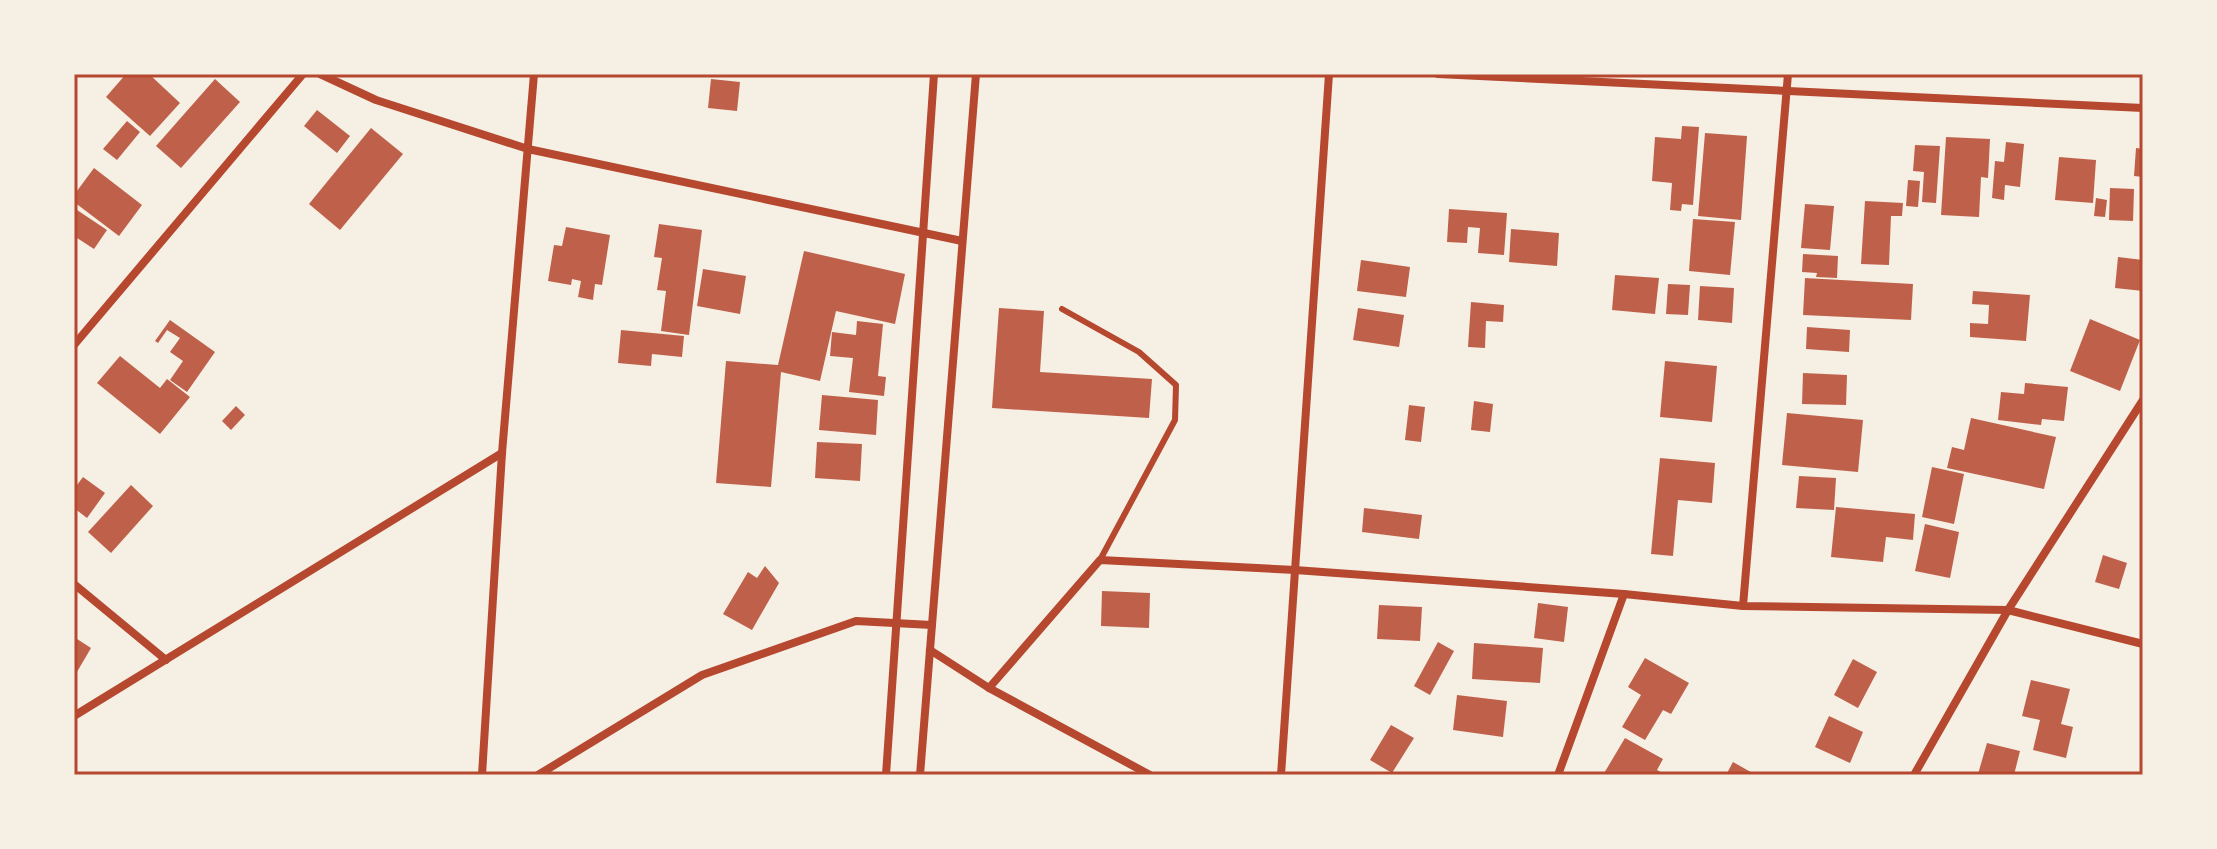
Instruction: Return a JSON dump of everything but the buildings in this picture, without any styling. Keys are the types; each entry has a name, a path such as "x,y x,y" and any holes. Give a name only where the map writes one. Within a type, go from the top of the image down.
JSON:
{"street":[{"path":"74,345 303,74"},
{"path":"320,74 376,100 528,149 962,241"},
{"path":"482,775 502,453 534,74"},
{"path":"886,775 934,74"},
{"path":"920,775 976,74"},
{"path":"1281,775 1329,74"},
{"path":"1438,74 2143,108"},
{"path":"1743,606 1788,74"},
{"path":"1914,775 2008,610 2143,400"},
{"path":"74,716 502,453"},
{"path":"989,688 1100,560 1295,570 1624,594 1743,606 2008,610 2143,644"},
{"path":"74,584 166,660"},
{"path":"1558,775 1624,594"},
{"path":"538,775 702,675 856,621 932,625"},
{"path":"930,650 989,688 1150,775"}],"lane":[{"path":"1062,309 1139,352 1176,385 1175,420 1100,560"}]}
